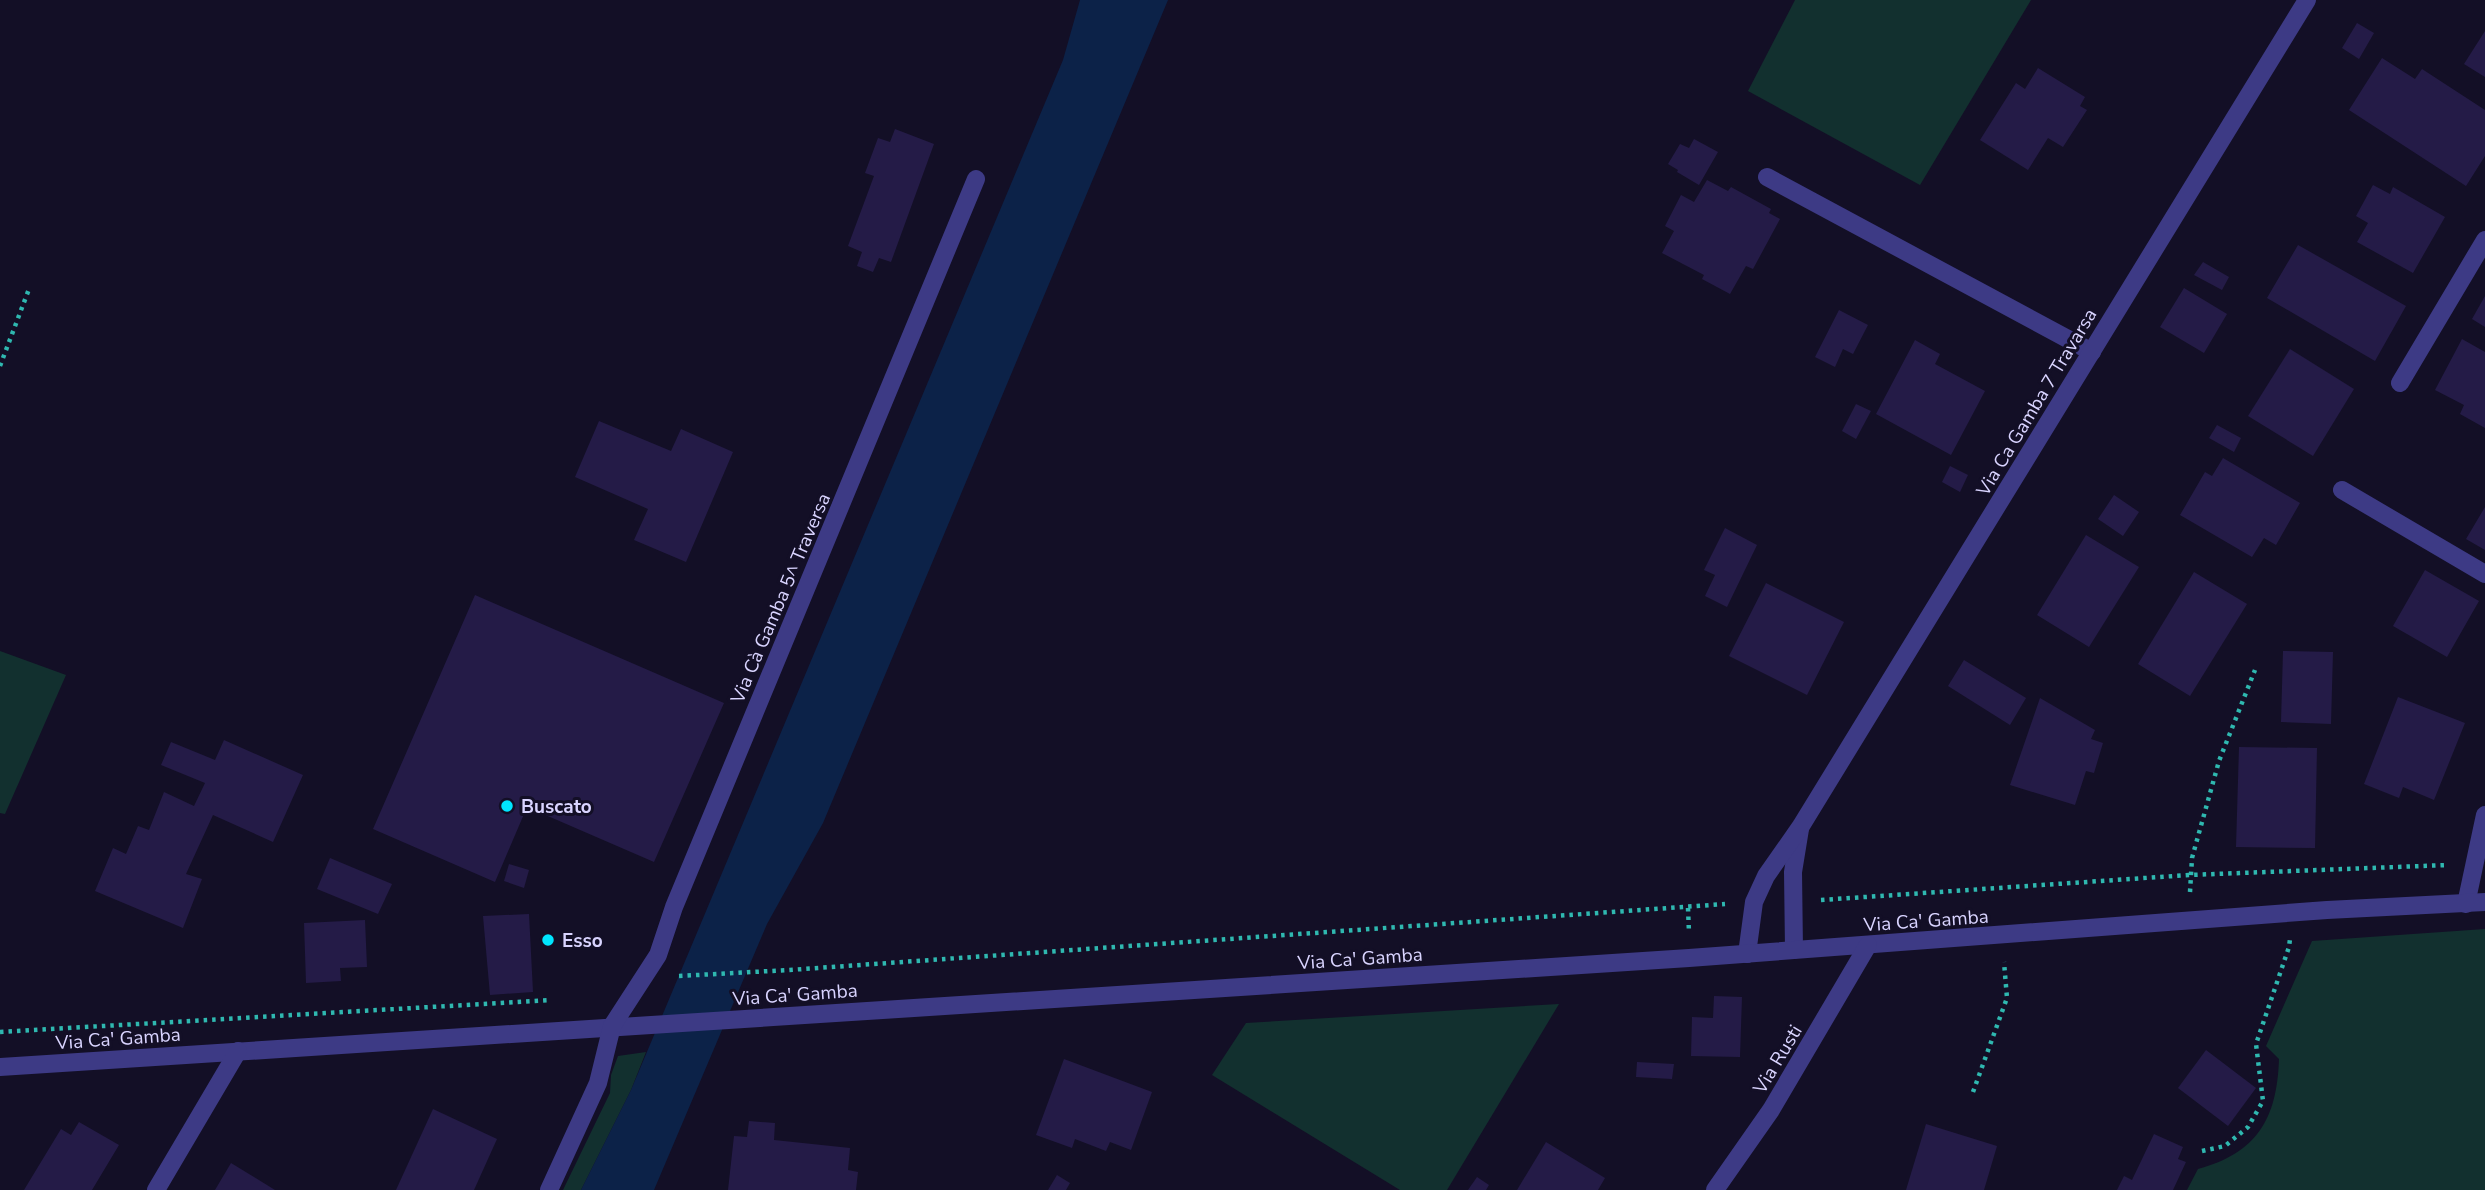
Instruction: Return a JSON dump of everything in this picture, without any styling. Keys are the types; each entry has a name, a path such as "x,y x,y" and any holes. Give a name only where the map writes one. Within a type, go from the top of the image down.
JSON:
{"street":[{"name":"Via Ca Gamba 7 Travarsa","path":"1746,954 1754,902 1766,876 1801,825 2307,0"},
{"path":"1767,177 2092,352"},
{"name":"Via Cà Gamba 5^ Traversa","path":"612,1026 658,955 679,895 976,179"},
{"path":"2400,383 2485,240"},
{"path":"2342,489 2485,573"},
{"path":"2466,904 2485,815"},
{"name":"Via Ca Gamba 7 Travarsa","path":"1794,950 1793,872 1801,825"},
{"name":"Via Ca' Gamba","path":"0,1067 1746,954 2291,913 2485,902"},
{"name":"Via Rusti","path":"1715,1190 1771,1110 1868,945"},
{"path":"549,1190 598,1083 612,1026"},
{"path":"156,1190 238,1051"}],"path":[{"path":"0,366 29,289"},
{"path":"2191,921 2189,875 2192,858 2219,761 2255,670"},
{"path":"1793,902 2189,875 2474,864"},
{"path":"639,986 666,976 789,970 1754,902"},
{"path":"2202,1152 2225,1146 2248,1127 2263,1101 2256,1044 2289,947 2291,913"},
{"path":"1973,1092 2007,998 2002,936"},
{"path":"0,1032 561,1000"}],"green space":[{"path":"1795,0 2031,0 1920,185 1748,91"},
{"path":"0,651 66,675 5,814 0,813"},
{"path":"2485,929 2485,1190 2187,1190 2198,1169 2235,1154 2249,1143 2268,1116 2274,1099 2279,1059 2266,1046 2312,941"},
{"path":"1559,1004 1447,1190 1400,1190 1212,1075 1246,1023"},
{"path":"646,1052 631,1090 581,1190 563,1190 610,1093 611,1075 618,1056"}],"water":[{"path":"1080,0 1168,0 823,823 767,924 654,1190 581,1190 631,1090 1063,60"}],"building":[{"path":"2357,23 2374,33 2359,59 2342,48"},
{"path":"2485,31 2485,77 2464,64"},
{"path":"2382,58 2415,79 2422,69 2485,110 2485,156 2466,186 2349,110"},
{"path":"2038,68 2085,97 2080,106 2087,110 2063,147 2048,138 2028,170 1980,140 2016,83 2025,89"},
{"path":"895,129 934,144 891,262 879,258 873,272 857,266 862,252 848,246 874,176 865,173 878,138 890,142"},
{"path":"1694,139 1718,152 1699,185 1668,164 1680,144 1689,148"},
{"path":"1707,180 1728,191 1731,187 1771,209 1769,213 1780,219 1753,269 1746,266 1730,294 1702,279 1704,275 1662,253 1674,231 1665,226 1681,195 1694,202"},
{"path":"2373,185 2390,194 2393,187 2445,217 2413,273 2357,242 2368,223 2356,216"},
{"path":"2298,245 2406,306 2375,361 2267,298"},
{"path":"2203,262 2229,277 2222,290 2194,275"},
{"path":"2184,288 2227,314 2204,353 2160,327"},
{"path":"2485,296 2485,327 2472,319"},
{"path":"1839,310 1868,325 1853,354 1843,349 1835,367 1815,357"},
{"path":"2462,339 2485,352 2485,428 2460,414 2464,405 2435,390"},
{"path":"1915,340 1940,354 1935,364 1985,391 1951,455 1876,414"},
{"path":"2290,349 2354,389 2313,456 2248,416"},
{"path":"1856,404 1871,411 1856,439 1842,431"},
{"path":"599,421 671,451 681,429 733,452 686,562 634,540 648,509 575,477"},
{"path":"2217,425 2241,438 2234,452 2209,438"},
{"path":"2223,458 2300,503 2276,545 2264,538 2252,557 2180,515 2205,472 2212,476"},
{"path":"1950,466 1968,475 1960,492 1942,482"},
{"path":"2114,495 2139,512 2123,536 2098,519"},
{"path":"2485,507 2485,550 2466,539"},
{"path":"1725,528 1757,545 1727,607 1705,596 1715,575 1704,570"},
{"path":"2086,535 2139,567 2089,647 2037,615"},
{"path":"2425,570 2479,601 2447,657 2393,626"},
{"path":"2194,572 2247,604 2190,696 2138,664"},
{"path":"1766,583 1844,622 1807,695 1729,656"},
{"path":"475,595 724,703 654,862 527,807 495,882 373,829"},
{"path":"2283,651 2333,652 2331,724 2281,722"},
{"path":"1964,660 2026,698 2010,725 1948,686"},
{"path":"2398,697 2465,723 2434,800 2403,787 2399,798 2364,784"},
{"path":"2040,698 2095,730 2091,739 2103,743 2094,773 2086,771 2075,805 2010,785"},
{"path":"224,740 303,775 273,842 213,815 186,874 202,879 183,928 95,891 113,848 126,854 138,826 149,830 164,792 194,806 205,783 161,765 171,742 215,760"},
{"path":"2239,747 2317,748 2315,848 2236,847"},
{"path":"330,858 392,884 378,914 317,889"},
{"path":"509,864 529,870 524,888 504,881"},
{"path":"529,914 533,992 490,995 483,916"},
{"path":"365,920 367,967 340,968 341,981 306,983 304,923"},
{"path":"1714,996 1742,997 1740,1057 1691,1056 1692,1017 1713,1018"},
{"path":"2206,1050 2256,1088 2228,1126 2178,1088"},
{"path":"1064,1059 1152,1092 1131,1150 1110,1142 1106,1151 1075,1139 1072,1148 1036,1135"},
{"path":"1637,1062 1674,1064 1672,1079 1636,1077"},
{"path":"433,1109 497,1139 474,1190 396,1190"},
{"path":"749,1121 775,1123 774,1140 850,1148 848,1170 858,1172 856,1190 728,1190 734,1136 747,1137"},
{"path":"79,1122 119,1145 92,1190 24,1190 61,1129 71,1135"},
{"path":"1926,1124 1997,1146 1984,1190 1906,1190"},
{"path":"2154,1134 2183,1147 2178,1159 2186,1162 2173,1190 2117,1190 2124,1176 2132,1180"},
{"path":"1546,1142 1605,1178 1598,1190 1517,1190"},
{"path":"231,1163 275,1190 215,1190"},
{"path":"1057,1175 1070,1183 1066,1190 1048,1190"},
{"path":"1477,1177 1489,1185 1486,1190 1468,1190"}],"place":[{"name":"Buscato","path":"507,806"},
{"name":"Esso","path":"548,940"}]}
